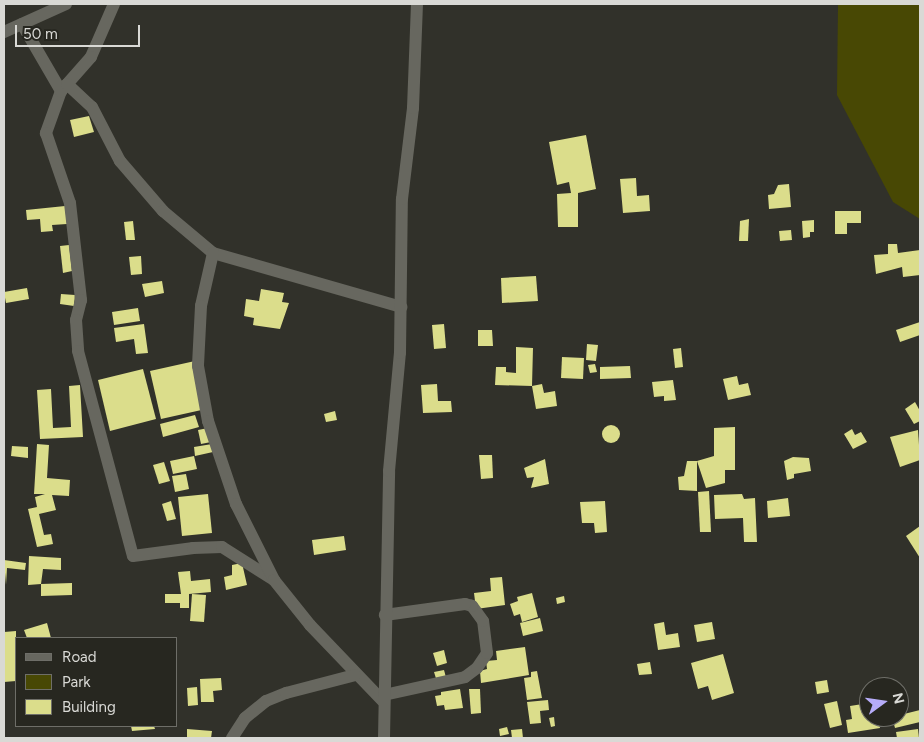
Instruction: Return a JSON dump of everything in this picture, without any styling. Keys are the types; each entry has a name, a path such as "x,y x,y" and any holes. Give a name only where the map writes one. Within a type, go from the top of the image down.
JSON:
{"street":[{"path":"4,32 66,4"},
{"path":"114,4 91,56 64,88 46,133 48,147 67,188 71,209 80,300 76,320 78,351 133,556 194,548 222,548 274,580"},
{"path":"384,738 388,470 400,354 402,198 413,108 417,4"},
{"path":"22,24 64,88 92,107 120,160 158,204 213,252 401,307"},
{"path":"213,252 201,306 200,389 236,504 274,580 355,675 384,698"},
{"path":"384,698 465,677 477,668 487,652 483,621 472,606 465,604 385,615"},
{"path":"232,738 245,718 266,701 286,692 355,675"}],"green space":[{"path":"838,4 920,4 920,219 893,202 837,95"}],"building":[{"path":"89,116 94,132 74,137 70,120"},
{"path":"586,135 596,189 578,193 578,227 558,227 557,194 571,193 569,182 557,185 549,142"},
{"path":"636,178 637,196 649,195 650,211 623,213 620,179"},
{"path":"789,184 791,207 769,209 768,195 774,194 778,185"},
{"path":"65,206 67,224 52,225 53,231 41,232 40,219 27,220 26,210"},
{"path":"835,211 861,211 861,223 847,223 847,234 835,234"},
{"path":"749,219 748,241 739,241 740,221"},
{"path":"814,220 814,232 810,232 810,237 803,238 802,221"},
{"path":"133,221 135,240 126,240 124,222"},
{"path":"791,230 792,240 780,241 779,231"},
{"path":"888,244 897,244 898,253 920,250 920,275 903,277 902,267 876,274 874,255 888,254"},
{"path":"69,245 72,271 63,273 60,246"},
{"path":"141,256 142,274 131,275 129,257"},
{"path":"536,276 538,301 502,303 501,278"},
{"path":"162,281 164,293 145,297 142,284"},
{"path":"27,288 29,299 6,303 4,292"},
{"path":"261,289 284,293 282,302 289,303 280,329 253,325 254,318 244,316 246,299 259,301"},
{"path":"61,294 75,295 74,306 60,304"},
{"path":"138,308 140,321 114,325 112,312"},
{"path":"920,322 920,335 900,342 896,330"},
{"path":"144,324 148,353 136,354 134,339 116,342 114,328"},
{"path":"444,324 446,348 434,349 432,325"},
{"path":"478,330 492,330 493,346 478,346"},
{"path":"587,344 598,345 596,361 586,360"},
{"path":"516,347 533,348 532,386 495,385 496,367 506,367 506,372 516,373"},
{"path":"681,348 683,367 675,368 673,349"},
{"path":"562,357 584,358 583,379 561,378"},
{"path":"195,361 206,409 161,419 150,371"},
{"path":"595,364 597,372 590,373 588,365"},
{"path":"630,366 631,378 600,379 600,367"},
{"path":"143,369 156,419 110,431 98,380"},
{"path":"737,376 739,385 748,383 751,395 728,400 723,379"},
{"path":"673,380 676,400 664,401 664,396 654,397 652,382"},
{"path":"437,384 438,401 451,401 452,412 423,413 421,385"},
{"path":"542,384 544,393 555,391 557,406 536,409 532,386"},
{"path":"80,385 83,437 40,439 37,390 51,389 53,428 71,427 69,386"},
{"path":"915,402 920,411 920,421 914,424 905,409"},
{"path":"335,411 337,420 326,422 324,414"},
{"path":"195,415 199,427 163,437 160,424"},
{"path":"611,425 617,428 620,434 617,440 611,443 605,440 602,434 605,428"},
{"path":"735,427 735,470 725,470 725,483 706,488 697,461 714,456 714,428"},
{"path":"208,428 211,442 201,444 198,430"},
{"path":"852,429 855,435 861,432 867,442 853,449 844,434"},
{"path":"918,430 920,460 900,467 890,437"},
{"path":"37,444 49,445 47,478 70,480 69,496 52,495 56,510 39,514 44,535 51,534 53,544 37,547 28,509 37,507 35,497 45,494 34,494"},
{"path":"212,444 213,452 195,456 194,447"},
{"path":"12,446 28,447 28,458 11,456"},
{"path":"479,455 492,455 493,478 481,479"},
{"path":"194,456 197,469 173,474 170,461"},
{"path":"793,457 809,458 811,471 794,474 794,478 787,480 784,461"},
{"path":"545,459 549,484 531,488 534,477 527,478 524,468"},
{"path":"687,461 697,461 697,491 679,490 678,477 684,476"},
{"path":"164,462 170,481 159,484 153,465"},
{"path":"186,474 189,489 175,492 172,476"},
{"path":"709,491 711,532 700,532 698,492"},
{"path":"208,494 212,533 182,536 178,497"},
{"path":"742,494 744,499 755,498 757,542 744,542 743,518 715,519 714,495"},
{"path":"788,498 790,516 768,518 767,501"},
{"path":"171,501 176,519 167,521 162,504"},
{"path":"605,501 607,532 595,533 594,523 582,523 580,502"},
{"path":"920,526 920,558 906,536"},
{"path":"344,536 346,550 314,555 312,540"},
{"path":"29,556 61,558 61,570 43,569 41,584 28,585"},
{"path":"4,560 26,563 25,570 7,568 6,585"},
{"path":"242,563 247,585 226,590 224,577 232,575 232,565"},
{"path":"190,571 191,581 210,579 211,592 189,594 189,608 180,608 180,603 165,603 165,594 181,594 178,572"},
{"path":"502,577 505,605 476,609 474,593 491,591 490,578"},
{"path":"72,583 72,595 41,596 41,584"},
{"path":"532,593 538,617 522,622 520,614 514,616 510,604 518,601 517,597"},
{"path":"192,594 206,595 204,622 190,621"},
{"path":"564,596 565,602 557,604 556,598"},
{"path":"540,618 543,631 523,636 520,623"},
{"path":"664,622 666,635 678,633 680,647 658,650 654,624"},
{"path":"712,622 715,639 697,642 694,625"},
{"path":"47,623 51,637 27,637 24,630"},
{"path":"16,631 15,681 4,682 4,632"},
{"path":"525,647 529,675 481,683 480,671 487,669 486,661 497,660 496,651"},
{"path":"444,650 447,663 437,666 433,653"},
{"path":"723,654 734,693 712,700 708,686 698,689 691,663"},
{"path":"650,662 652,674 639,675 637,664"},
{"path":"444,670 448,685 439,688 434,672"},
{"path":"537,671 542,698 527,700 524,678 531,677 531,672"},
{"path":"221,678 222,690 213,691 214,702 201,702 200,679"},
{"path":"827,680 829,692 817,694 815,682"},
{"path":"197,687 198,705 188,706 187,688"},
{"path":"460,689 463,708 445,710 444,705 437,706 435,696 441,695 441,692"},
{"path":"469,689 480,689 481,713 471,714"},
{"path":"548,700 549,710 540,711 541,723 530,724 527,702"},
{"path":"837,701 842,725 830,728 824,704"},
{"path":"859,705 859,727 880,728 848,733 846,720 852,719 850,706"},
{"path":"920,710 920,722 909,725 909,713"},
{"path":"554,717 555,726 551,727 549,718"},
{"path":"131,727 154,727 155,729 132,731"},
{"path":"507,727 509,734 500,736 499,729"},
{"path":"187,729 212,731 211,738 187,738"},
{"path":"522,729 523,738 512,738 511,730"},
{"path":"918,729 919,738 897,738 896,732"}]}
